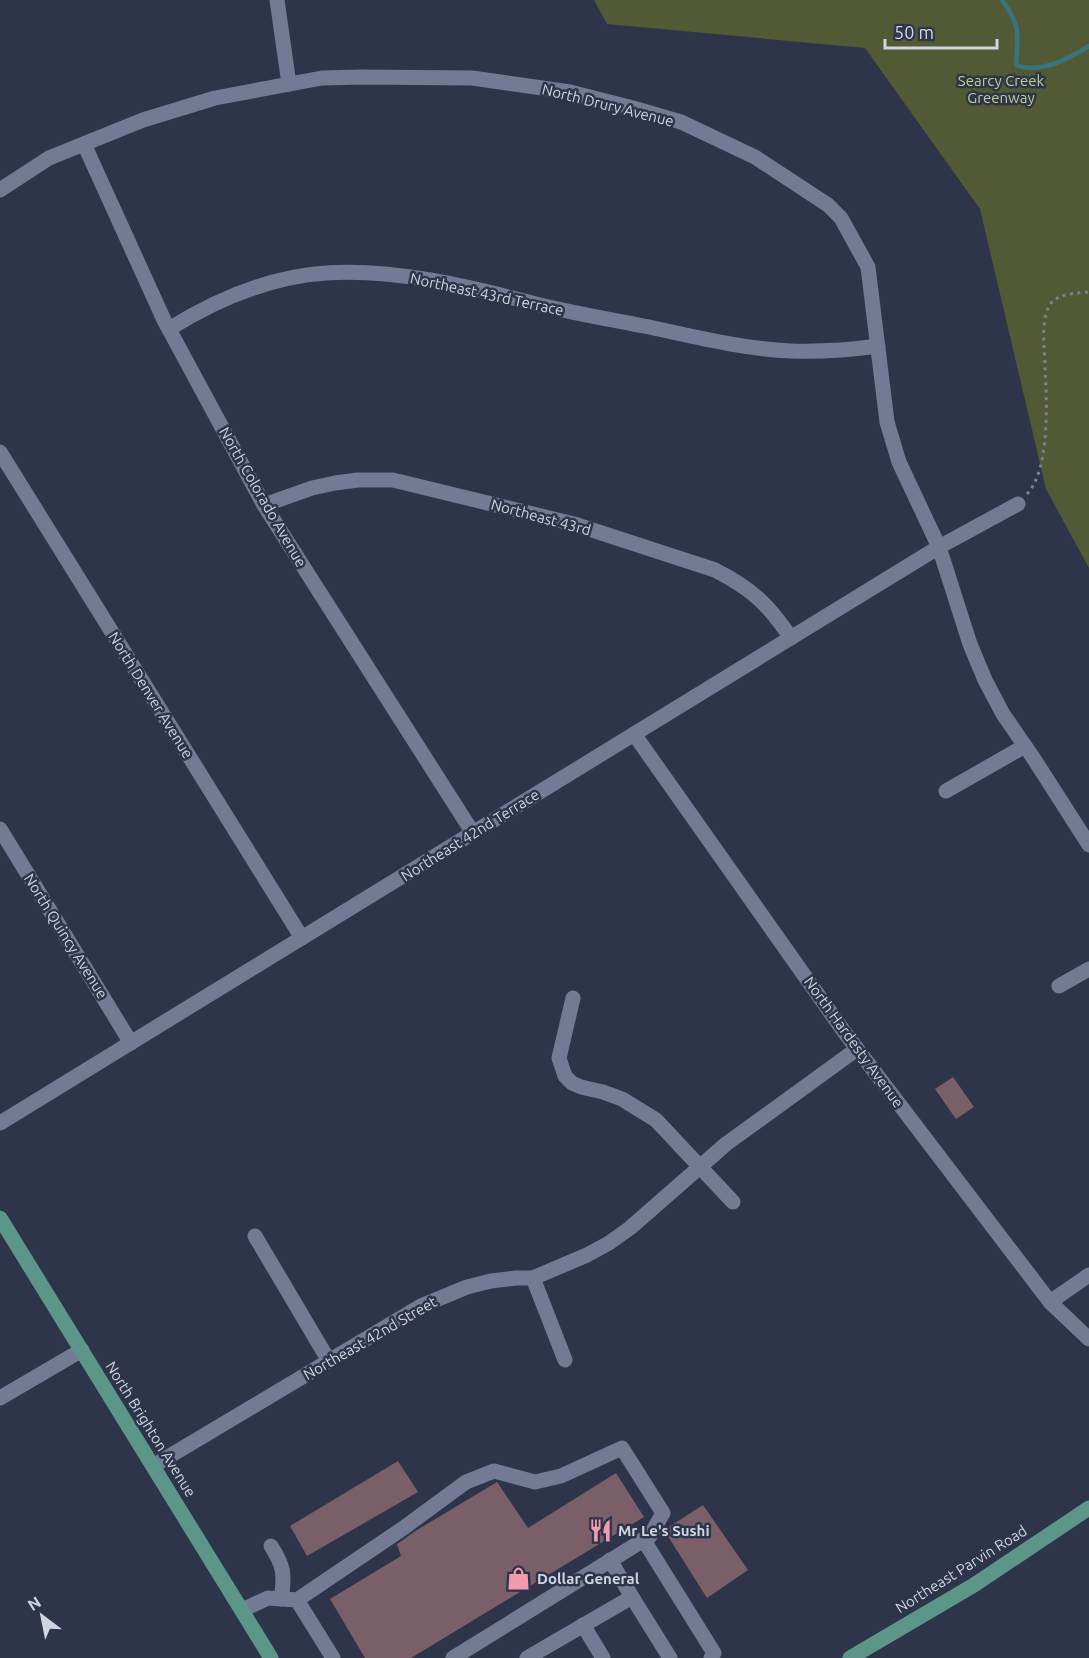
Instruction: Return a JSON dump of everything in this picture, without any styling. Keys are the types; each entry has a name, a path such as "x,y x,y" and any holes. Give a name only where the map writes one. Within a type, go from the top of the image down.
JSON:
{"main road":[{"name":"North Brighton Avenue","path":"0,1218 271,1658"},
{"name":"Northeast Parvin Road","path":"850,1658 974,1585 1089,1508"}],"street":[{"path":"277,0 289,84"},
{"name":"North Drury Avenue","path":"0,190 49,158 102,135 182,108 215,98 322,78 362,76 472,78 570,92 681,122 755,157 828,205 841,218 868,267 887,422 899,462 939,547 970,644 985,680 1003,714 1089,845"},
{"name":"North Colorado Avenue","path":"84,144 169,329 264,505 473,833"},
{"name":"Northeast 43rd Terrace","path":"169,329 227,296 258,285 291,277 346,272 405,277 464,286 537,304 742,346 790,351 835,351 878,346"},
{"name":"North Denver Avenue","path":"0,452 302,938"},
{"name":"Northeast 43rd","path":"264,505 312,488 335,483 358,480 393,480 574,524 715,570 735,580 771,609 791,638"},
{"path":"939,547 1018,504"},
{"name":"Northeast 42nd Terrace","path":"0,1123 939,547"},
{"name":"North Hardesty Avenue","path":"634,734 857,1049 1050,1302 1089,1339"},
{"path":"946,791 1024,746"},
{"name":"North Quincy Avenue","path":"0,829 131,1043"},
{"path":"1059,986 1089,969"},
{"path":"573,998 559,1058 565,1076 572,1083 581,1087 622,1099 640,1108 656,1120 733,1202"},
{"name":"Northeast 42nd Street","path":"153,1466 443,1295 491,1281 533,1278 587,1256 609,1243 630,1228 726,1144 857,1049"},
{"path":"255,1236 329,1361"},
{"path":"1050,1302 1089,1275"},
{"path":"533,1278 565,1360"},
{"path":"0,1398 82,1350"},
{"path":"242,1610 268,1598 297,1600 402,1529 466,1482 494,1472 535,1482 561,1476 622,1448 663,1513 650,1536 610,1560 475,1652 453,1658"},
{"path":"643,1539 714,1653 711,1658"},
{"path":"271,1546 280,1561 285,1579 281,1599"},
{"path":"610,1560 670,1658"},
{"path":"527,1658 632,1597"},
{"path":"297,1600 333,1658"},
{"path":"583,1626 603,1658"}],"path":[{"path":"1018,504 1033,488 1045,454 1044,337 1046,311 1054,300 1071,293 1089,292"}],"green space":[{"name":"Searcy Creek Greenway","path":"594,0 1089,0 1089,568 1046,489 980,209 865,48 607,24"}],"building":[{"path":"953,1077 974,1107 956,1119 935,1089"},
{"path":"398,1461 418,1492 307,1556 290,1526"},
{"path":"616,1473 644,1517 411,1658 365,1658 330,1599 401,1556 397,1544 497,1482 528,1528"},
{"path":"703,1505 748,1570 707,1598 664,1530"}],"waterway":[{"path":"1002,0 1017,31 1016,65 1035,68 1054,64 1089,46"}],"place":[{"name":"Mr Le's Sushi","path":"600,1530"},
{"name":"Dollar General","path":"519,1578"}]}
